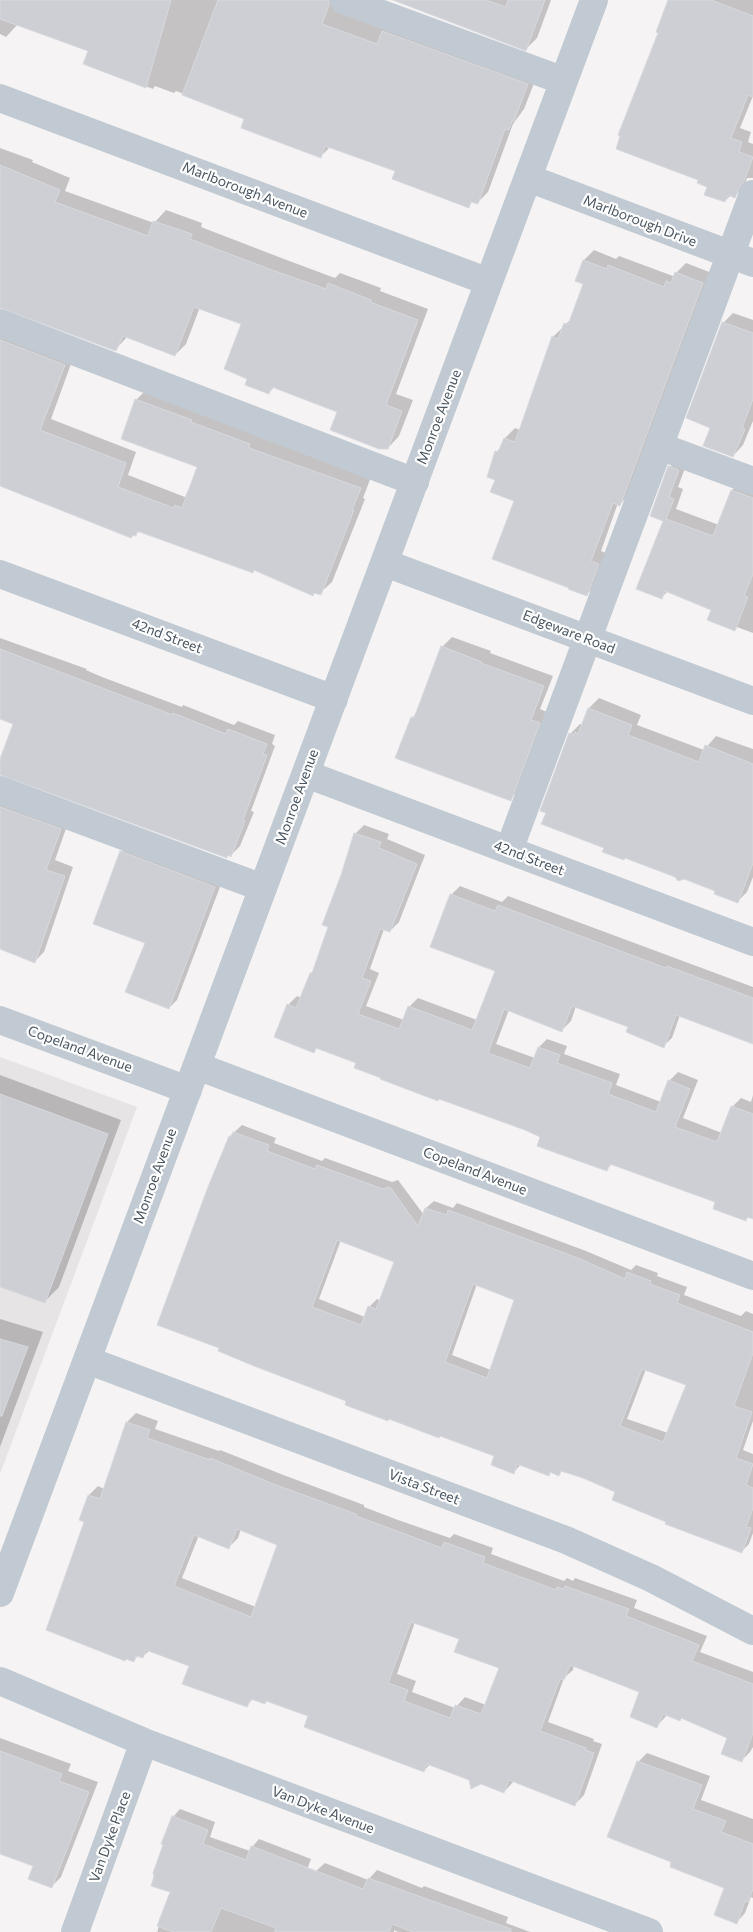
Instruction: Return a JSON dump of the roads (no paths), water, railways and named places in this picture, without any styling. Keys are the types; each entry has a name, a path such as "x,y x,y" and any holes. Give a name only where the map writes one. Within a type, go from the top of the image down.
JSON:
{"street":[{"path":"344,0 564,81"},
{"name":"Monroe Avenue","path":"0,1593 594,0"},
{"name":"Marlborough Avenue","path":"0,98 490,282"},
{"name":"Marlborough Drive","path":"528,178 741,258"},
{"path":"509,850 659,446 741,258 753,194"},
{"path":"0,323 415,482"},
{"path":"659,446 753,481"},
{"name":"Edgeware Road","path":"385,563 753,702"},
{"name":"42nd Street","path":"0,574 334,699"},
{"name":"42nd Street","path":"306,774 753,942"},
{"path":"0,790 263,888"},
{"name":"Copeland Avenue","path":"0,1020 192,1078 753,1276"},
{"name":"Vista Street","path":"87,1360 566,1540 651,1578 753,1631"},
{"name":"Van Dyke Avenue","path":"0,1681 144,1742 649,1932"},
{"name":"Van Dyke Place","path":"75,1932 144,1742"}]}
